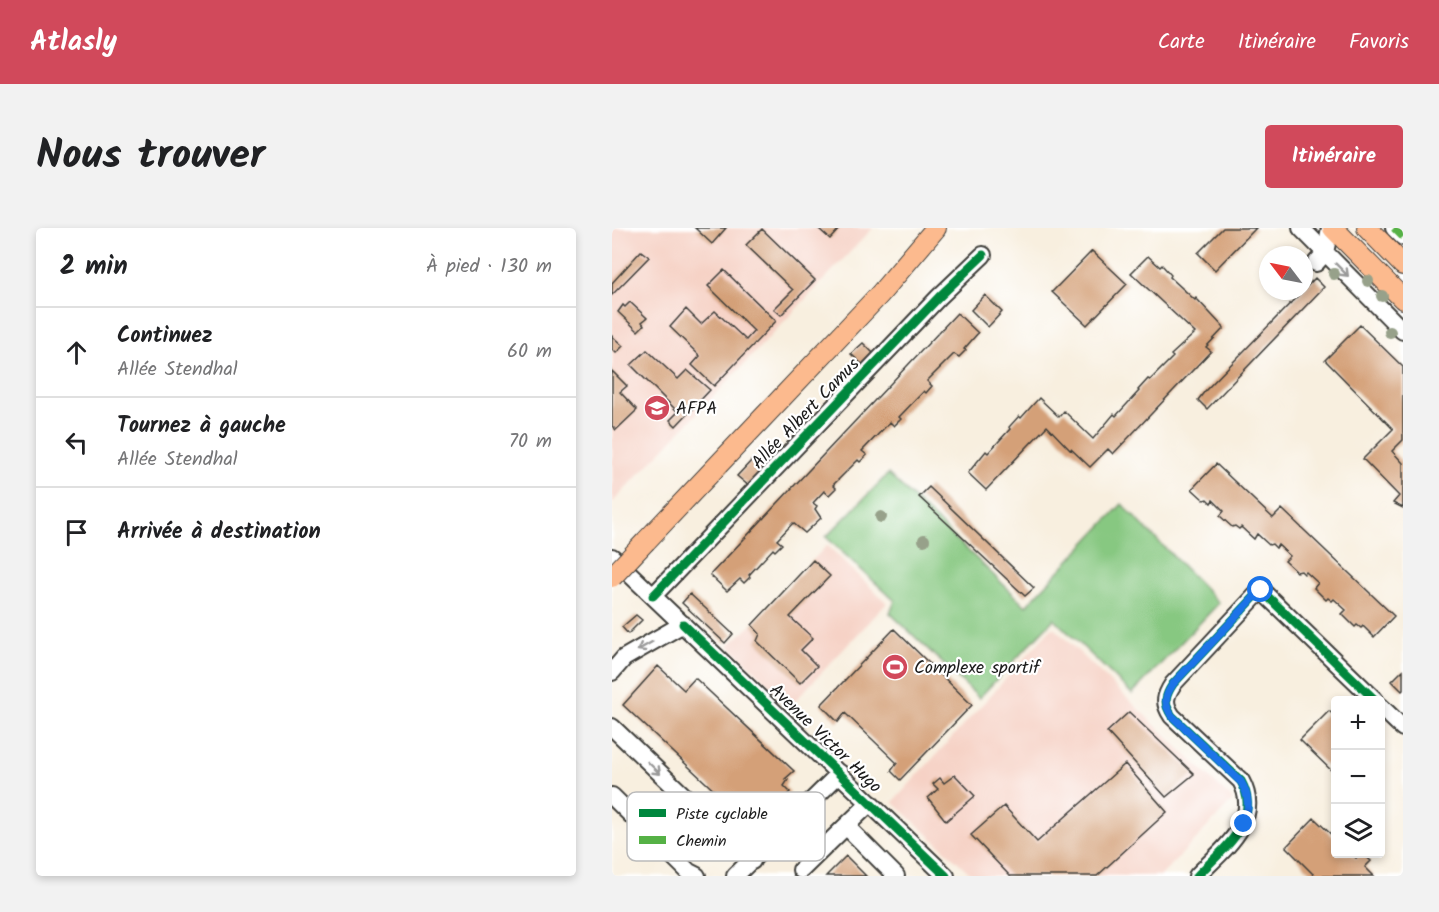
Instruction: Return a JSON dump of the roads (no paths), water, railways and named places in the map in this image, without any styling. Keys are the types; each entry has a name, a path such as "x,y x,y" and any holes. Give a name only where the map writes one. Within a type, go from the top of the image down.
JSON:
{"main road":[{"path":"612,577 880,294 936,228"},
{"path":"880,294 950,228"},
{"path":"1331,228 1403,299"},
{"path":"1367,228 1403,265"}],"street":[{"path":"1301,228 1320,258 1403,332"},
{"path":"1320,258 1331,228"},
{"path":"1394,228 1403,237"},
{"name":"Allée Albert Camus","path":"653,596 939,297 983,255"},
{"name":"Avenue Victor Hugo","path":"612,557 946,876"},
{"path":"1197,876 1244,824 1249,807 1248,793 1241,782 1172,716 1167,708 1166,694 1261,590 1371,696"},
{"path":"612,672 624,657 683,624"},
{"path":"1385,711 1403,728"},
{"path":"612,727 680,792"},
{"path":"821,792 840,773"},
{"path":"612,796 627,811"},
{"path":"825,847 870,803"},
{"path":"846,826 896,876"},
{"path":"678,861 697,876"},
{"path":"735,876 752,861"},
{"path":"801,870 810,861"}],"place":[{"name":"AFPA","path":"657,408"},
{"name":"Complexe sportif","path":"895,667"}]}
